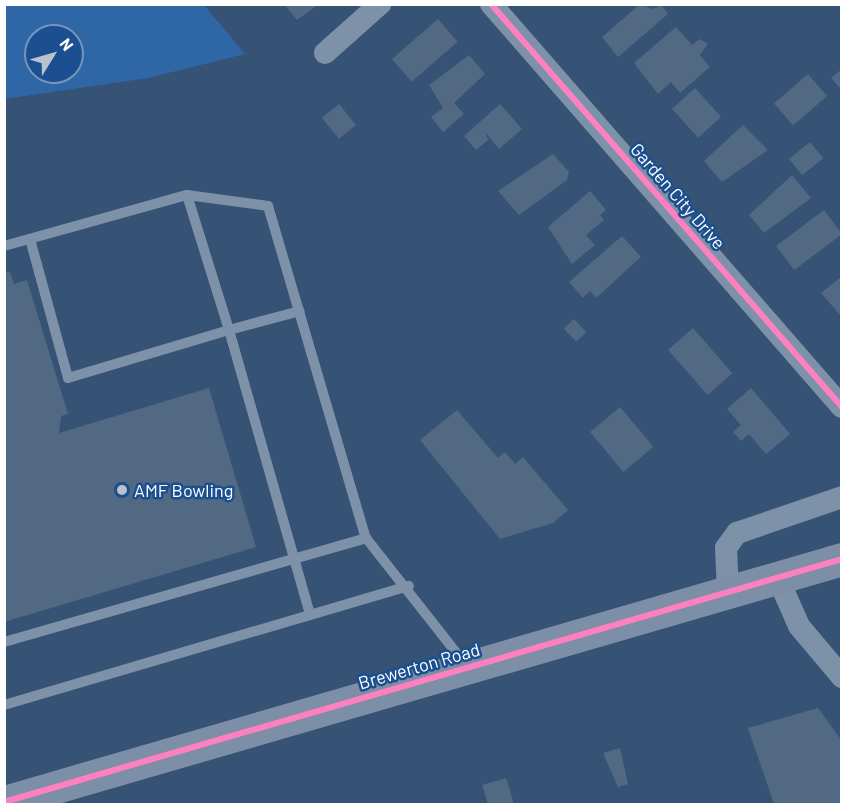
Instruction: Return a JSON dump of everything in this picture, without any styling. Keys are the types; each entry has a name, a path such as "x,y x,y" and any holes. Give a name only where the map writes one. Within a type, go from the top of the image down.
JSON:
{"main road":[{"name":"Brewerton Road","path":"4,802 842,559"}],"street":[{"path":"325,53 380,4"},
{"name":"Garden City Drive","path":"491,4 842,407"},
{"path":"728,592 726,548 737,533 842,497"},
{"path":"778,578 799,626 842,677"}],"lane":[{"path":"187,195 229,330 310,615"},
{"path":"4,246 187,195 268,206 366,538 409,586 468,668"},
{"path":"30,239 68,378 229,330 300,312"},
{"path":"4,642 366,538"},
{"path":"4,705 409,586"}],"shaded area":[{"path":"5,4 204,5 245,54 148,78 5,99"}],"building":[{"path":"284,4 319,4 297,20"},
{"path":"640,4 653,9 661,5 668,14 618,57 602,37"},
{"path":"438,19 458,42 412,82 392,59"},
{"path":"676,27 692,45 700,39 708,44 700,55 710,67 680,93 671,82 658,94 634,63"},
{"path":"469,55 485,74 454,103 464,114 443,132 431,117 443,108 429,85"},
{"path":"842,69 842,90 831,78"},
{"path":"808,74 827,96 793,125 774,104"},
{"path":"695,88 721,117 698,138 672,109"},
{"path":"339,104 356,125 339,139 322,118"},
{"path":"500,104 522,129 499,149 485,132 488,140 476,150 464,136"},
{"path":"743,125 768,150 722,182 704,161"},
{"path":"810,142 823,158 802,175 789,159"},
{"path":"553,154 569,172 567,180 519,215 498,191"},
{"path":"792,175 811,198 764,233 749,215"},
{"path":"590,191 606,210 600,215 604,220 586,235 595,245 572,264 548,227"},
{"path":"824,210 842,234 794,270 776,246"},
{"path":"622,236 641,257 596,298 590,291 583,298 569,282"},
{"name":"AMF Bowling","path":"10,272 14,284 27,280 68,414 61,416 59,433 209,388 256,547 4,622 4,273"},
{"path":"842,276 842,314 840,315 821,293"},
{"path":"574,319 586,332 576,342 564,329"},
{"path":"693,328 732,373 707,395 668,350"},
{"path":"751,388 790,434 766,454 749,434 741,441 733,432 741,425 727,409"},
{"path":"620,407 653,447 624,472 590,432"},
{"path":"457,410 498,458 505,452 515,464 523,457 568,510 553,523 500,539 420,440"},
{"path":"818,708 842,741 842,804 774,804 748,728"},
{"path":"620,748 628,784 618,787 603,753"},
{"path":"506,778 514,804 488,804 482,785"}],"cycle path":[{"path":"491,4 842,407"},
{"path":"4,802 842,559"}],"place":[{"name":"AMF Bowling","path":"122,490"}]}
